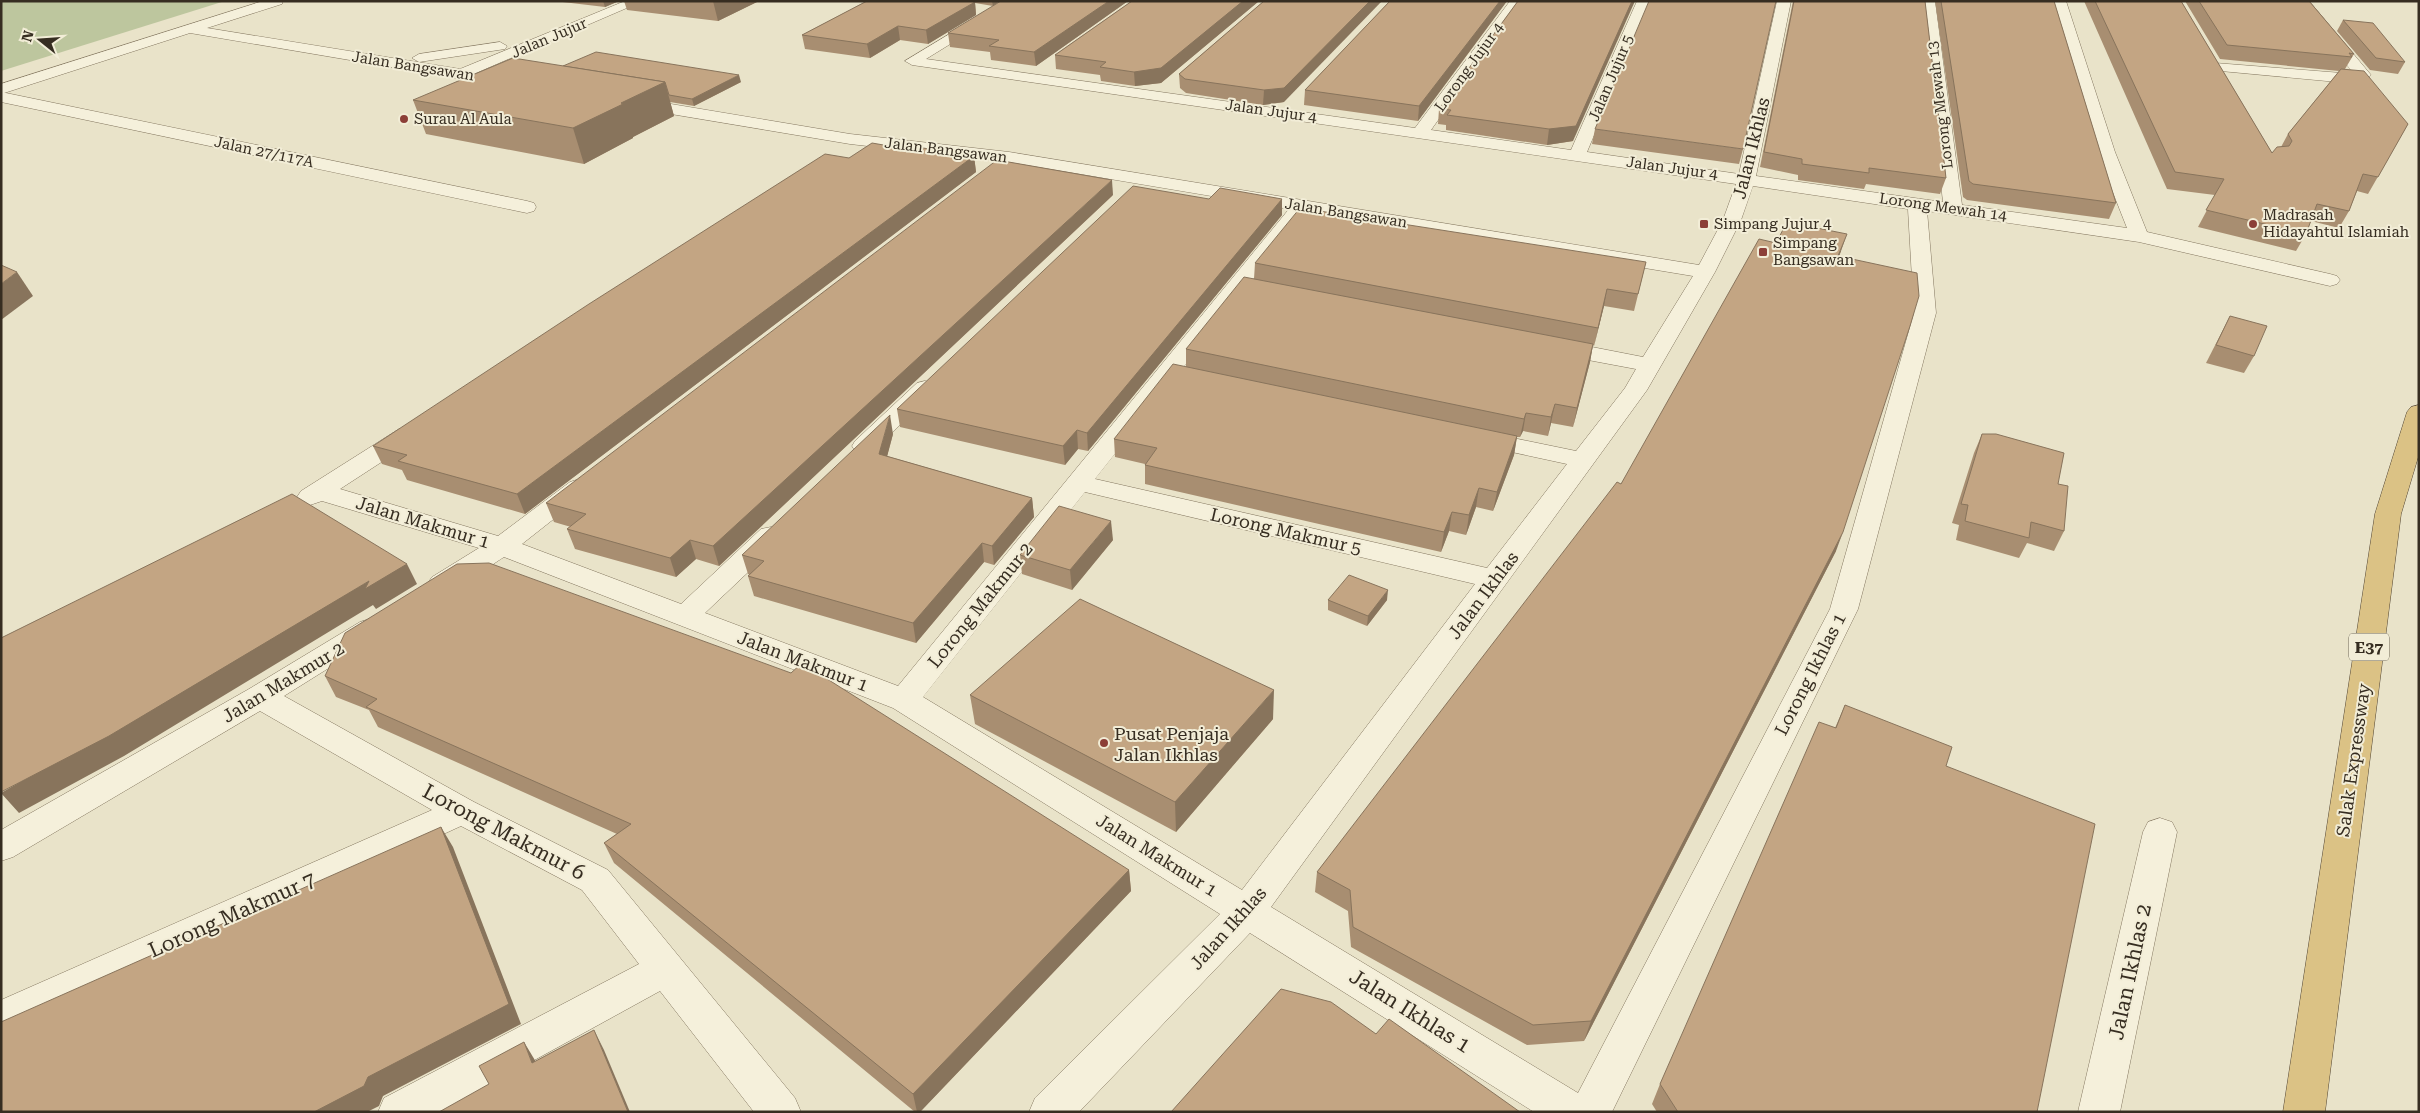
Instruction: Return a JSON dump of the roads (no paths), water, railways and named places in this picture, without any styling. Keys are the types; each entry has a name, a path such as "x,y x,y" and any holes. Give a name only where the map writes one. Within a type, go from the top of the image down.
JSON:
{"highway":[{"name":"Salak Expressway","path":"2304,1112 2388,514 2419,412"}],"street":[{"path":"188,29 203,18 252,1"},
{"name":"Jalan Jujur","path":"442,71 612,1"},
{"name":"Jalan Jujur","path":"462,74 637,1"},
{"name":"Jalan Jujur 4","path":"1014,1 993,6 912,61 1747,179"},
{"name":"Lorong Jujur 4","path":"1420,132 1517,1"},
{"name":"Jalan Jujur 5","path":"1577,155 1644,1"},
{"name":"Jalan Ikhlas","path":"1050,1112 1247,911 1635,390 1705,272 1732,220 1747,179 1784,1"},
{"name":"Lorong Mewah 13","path":"1928,1 1953,208"},
{"path":"2058,1 2106,152 2139,236"},
{"path":"2215,67 2359,79 2363,75 2302,1"},
{"path":"1,89 275,2"},
{"path":"117,53 259,30 261,12 275,2"},
{"path":"976,9 993,6"},
{"name":"Jalan Bangsawan","path":"188,29 259,30 393,63 491,79"},
{"path":"393,63 489,49 509,43"},
{"path":"2205,50 2225,83"},
{"path":"1033,77 1049,66"},
{"path":"1158,95 1173,83"},
{"name":"Jalan 27/117A","path":"1,97 528,207"},
{"path":"1285,113 1299,99"},
{"name":"Jalan Bangsawan","path":"617,100 850,138 1009,158 1705,272"},
{"path":"825,155 850,138"},
{"path":"985,176 1009,158"},
{"name":"Lorong Mewah 14","path":"1747,179 2139,236 2330,280"},
{"path":"1121,200 1143,180"},
{"name":"Lorong Ikhlas 1","path":"1590,1112 1844,609 1925,313 1917,203"},
{"name":"Lorong Makmur 2","path":"904,700 1167,372 1247,286 1301,206"},
{"path":"1535,343 1650,365"},
{"path":"850,460 943,371"},
{"path":"1167,372 1196,378"},
{"path":"294,505 321,492 429,420"},
{"path":"1457,434 1583,460"},
{"path":"418,598 502,546 597,473"},
{"name":"Lorong Makmur 5","path":"1078,483 1494,579"},
{"name":"Jalan Makmur 1","path":"321,492 502,546 904,700 1247,911"},
{"path":"685,616 785,521"},
{"name":"Jalan Makmur 2","path":"1,847 260,697 394,614"},
{"name":"Lorong Makmur 6","path":"260,697 462,811 595,880 780,1112"},
{"name":"Lorong Makmur 7","path":"1,1019 462,811"},
{"name":"Jalan Ikhlas 2","path":"2099,1112 2160,832"},
{"name":"Jalan Ikhlas 1","path":"1247,911 1572,1112"},
{"path":"399,1112 665,969"}],"place":[{"name":"Surau Al Aula","path":"404,119"},
{"name":"Simpang Jujur 4","path":"1704,224"},
{"name":"Madrasah Hidayahtul Islamiah","path":"2253,224"},
{"name":"Simpang Bangsawan","path":"1763,252"},
{"name":"Pusat Penjaja Jalan Ikhlas","path":"1104,743"}]}
